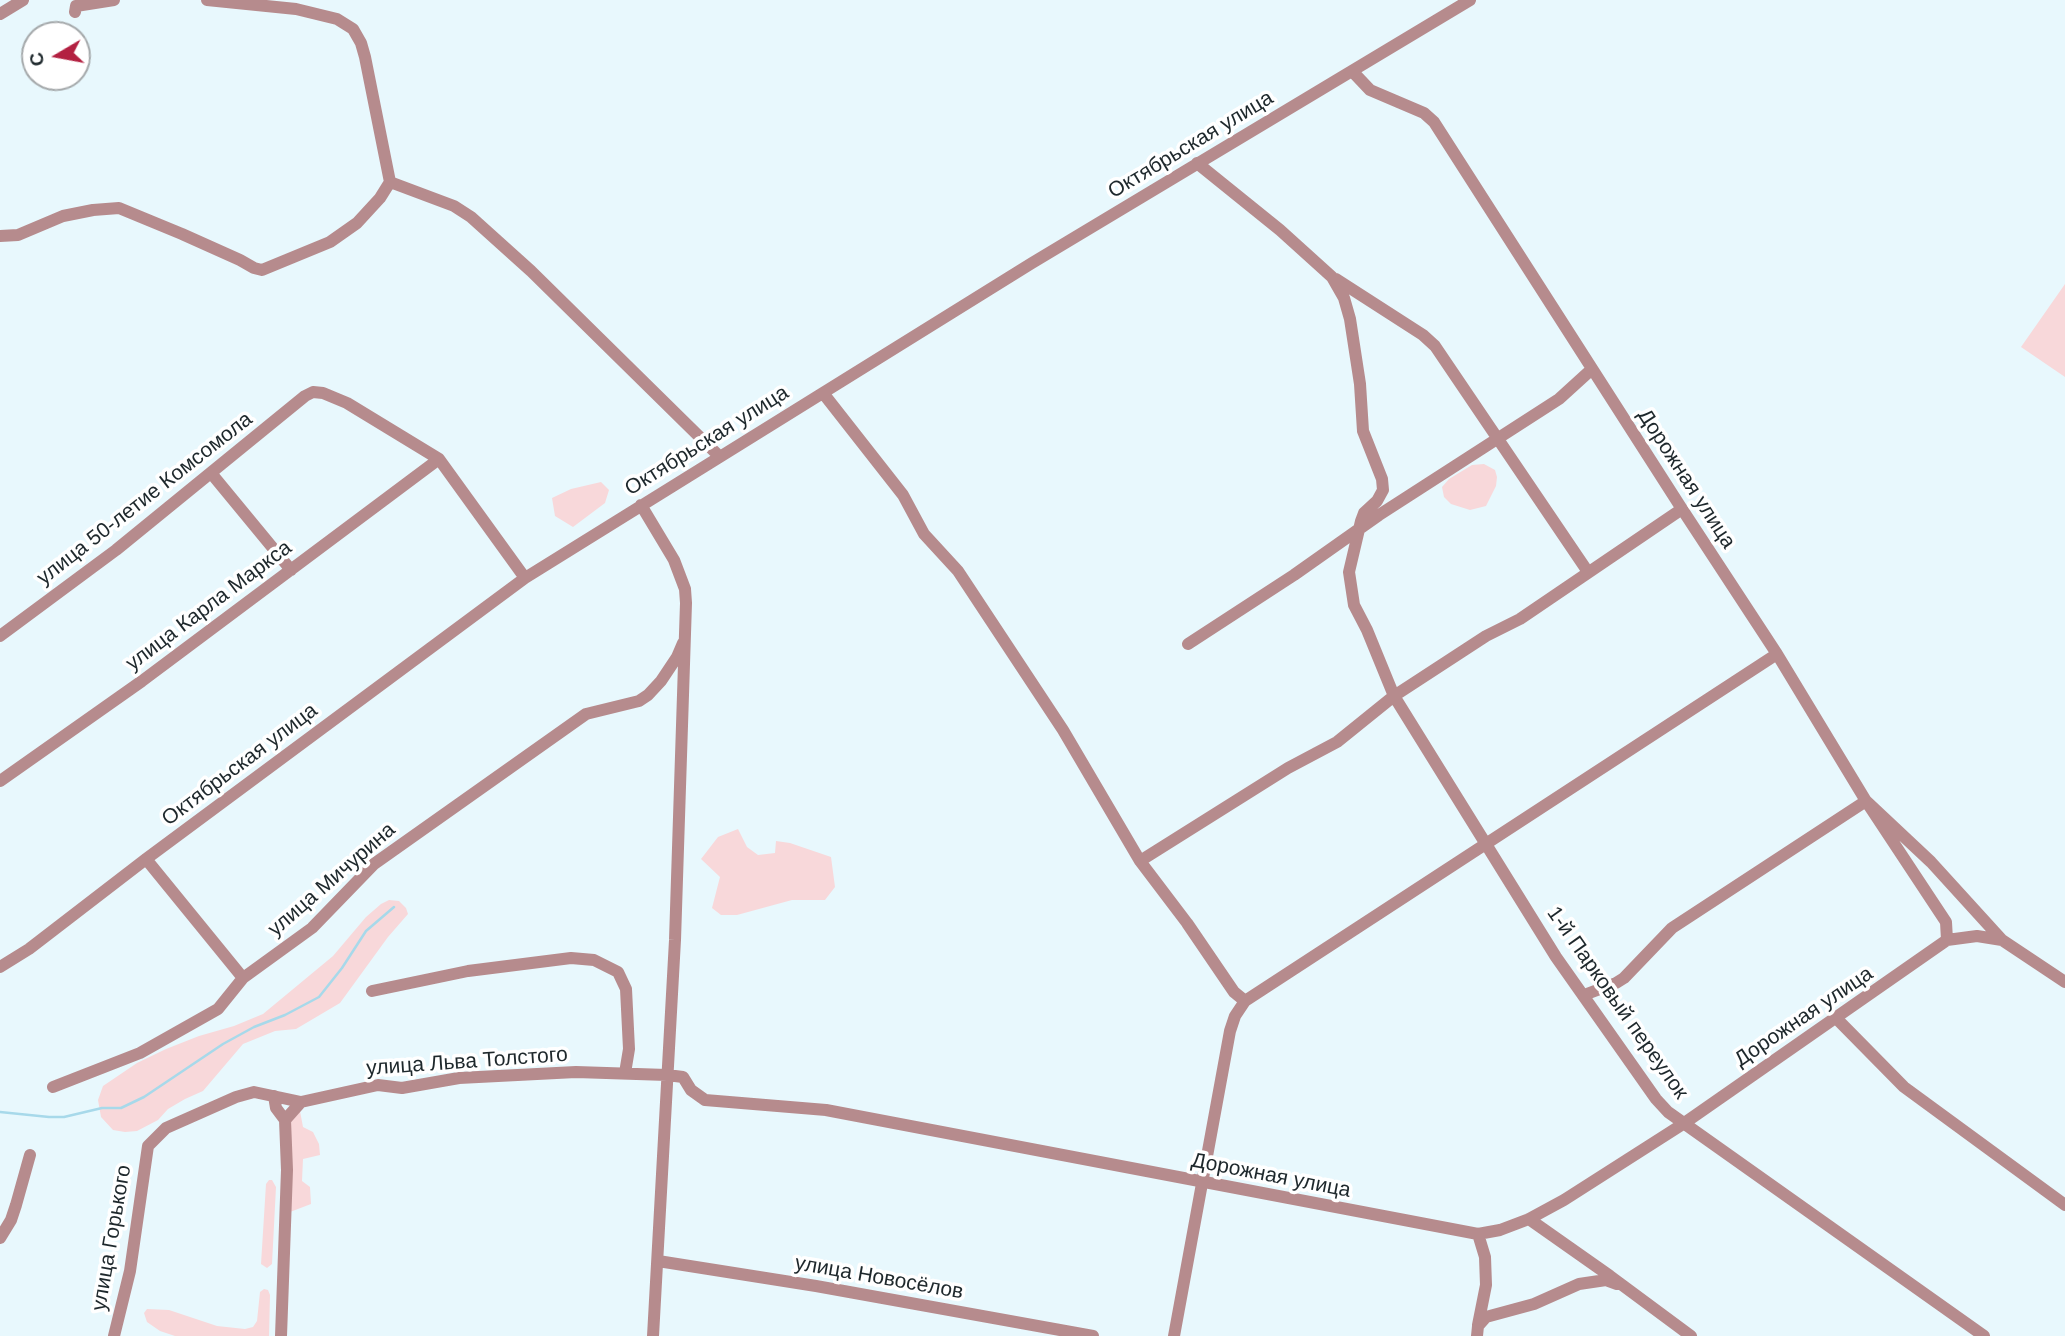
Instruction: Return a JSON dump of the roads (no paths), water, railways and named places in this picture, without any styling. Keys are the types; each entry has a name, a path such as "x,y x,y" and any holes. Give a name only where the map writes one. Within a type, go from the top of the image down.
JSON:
{"street":[{"path":"0,14 23,0"},
{"path":"72,6 114,0"},
{"path":"0,236 18,235 63,216 93,209 119,208 262,270 330,242 357,223 380,198 390,182 365,57 353,29 337,19 296,9 207,0"},
{"name":"Октябрьская улица","path":"0,967 29,949 525,578 1197,163 1470,0"},
{"name":"Дорожная улица","path":"667,1075 683,1077 691,1090 705,1100 826,1110 1478,1234 1500,1230 1529,1219 1564,1200 1683,1124 1947,940 1946,922 1866,801 1777,654 1434,122 1424,113 1370,90 1352,71"},
{"path":"1197,163 1280,230 1332,277 1423,335 1435,346 1588,572"},
{"path":"390,182 454,206 471,217 531,271 719,456"},
{"path":"1332,277 1344,298 1350,319 1360,384 1363,431 1382,479 1383,490 1377,501 1364,513 1358,530"},
{"path":"1188,644 1559,399 1592,369"},
{"name":"улица 50-летие Комсомола","path":"0,636 116,550 313,392 323,393 348,404 439,459"},
{"path":"822,393 903,495 924,534 958,571 1063,730 1140,861 1234,992 1245,1001"},
{"path":"439,459 525,578"},
{"name":"улица Карла Маркса","path":"0,781 142,681 439,459"},
{"path":"211,472 290,570"},
{"path":"641,505 674,560 682,578 686,603 676,940 653,1336"},
{"path":"1140,861 1288,768 1337,742 1394,696 1486,636 1520,620 1682,509"},
{"name":"1-й Парковый переулок","path":"1358,530 1349,572 1354,605 1394,696 1556,957 1656,1098 1683,1124 1984,1336"},
{"name":"улица Мичурина","path":"53,1087 141,1053 218,1009 243,978 312,928 374,864 586,714 639,701 648,695 677,657 686,636"},
{"path":"1174,1336 1230,1031 1234,1016 1245,1001 1777,654"},
{"path":"1584,995 1624,978 1672,928 1866,801 1931,862 2002,940 2065,982"},
{"path":"146,859 243,978"},
{"path":"1947,940 1977,936 2002,940"},
{"path":"372,991 468,971 571,958 594,960 618,972 626,989 629,1049 625,1073"},
{"path":"1836,1018 1904,1087 2065,1205"},
{"name":"улица Льва Толстого","path":"301,1102 378,1085 402,1088 459,1078 576,1072 667,1075"},
{"name":"улица Горького","path":"114,1336 130,1271 148,1146 166,1128 236,1097 254,1092 274,1096"},
{"path":"281,1336 287,1170 285,1120 275,1108 274,1096 301,1102 285,1120"},
{"path":"0,1238 11,1220 30,1155"},
{"path":"1529,1219 1690,1336"},
{"path":"1477,1331 1486,1285 1485,1257 1478,1234"},
{"name":"улица Новосёлов","path":"658,1261 816,1286 1093,1336"},
{"path":"1477,1331 1486,1317 1534,1304 1579,1284 1606,1280 1627,1290"}],"waterway":[{"path":"0,1112 64,1117 102,1108 121,1108 144,1097 223,1044 319,997 366,931 394,907"}]}
